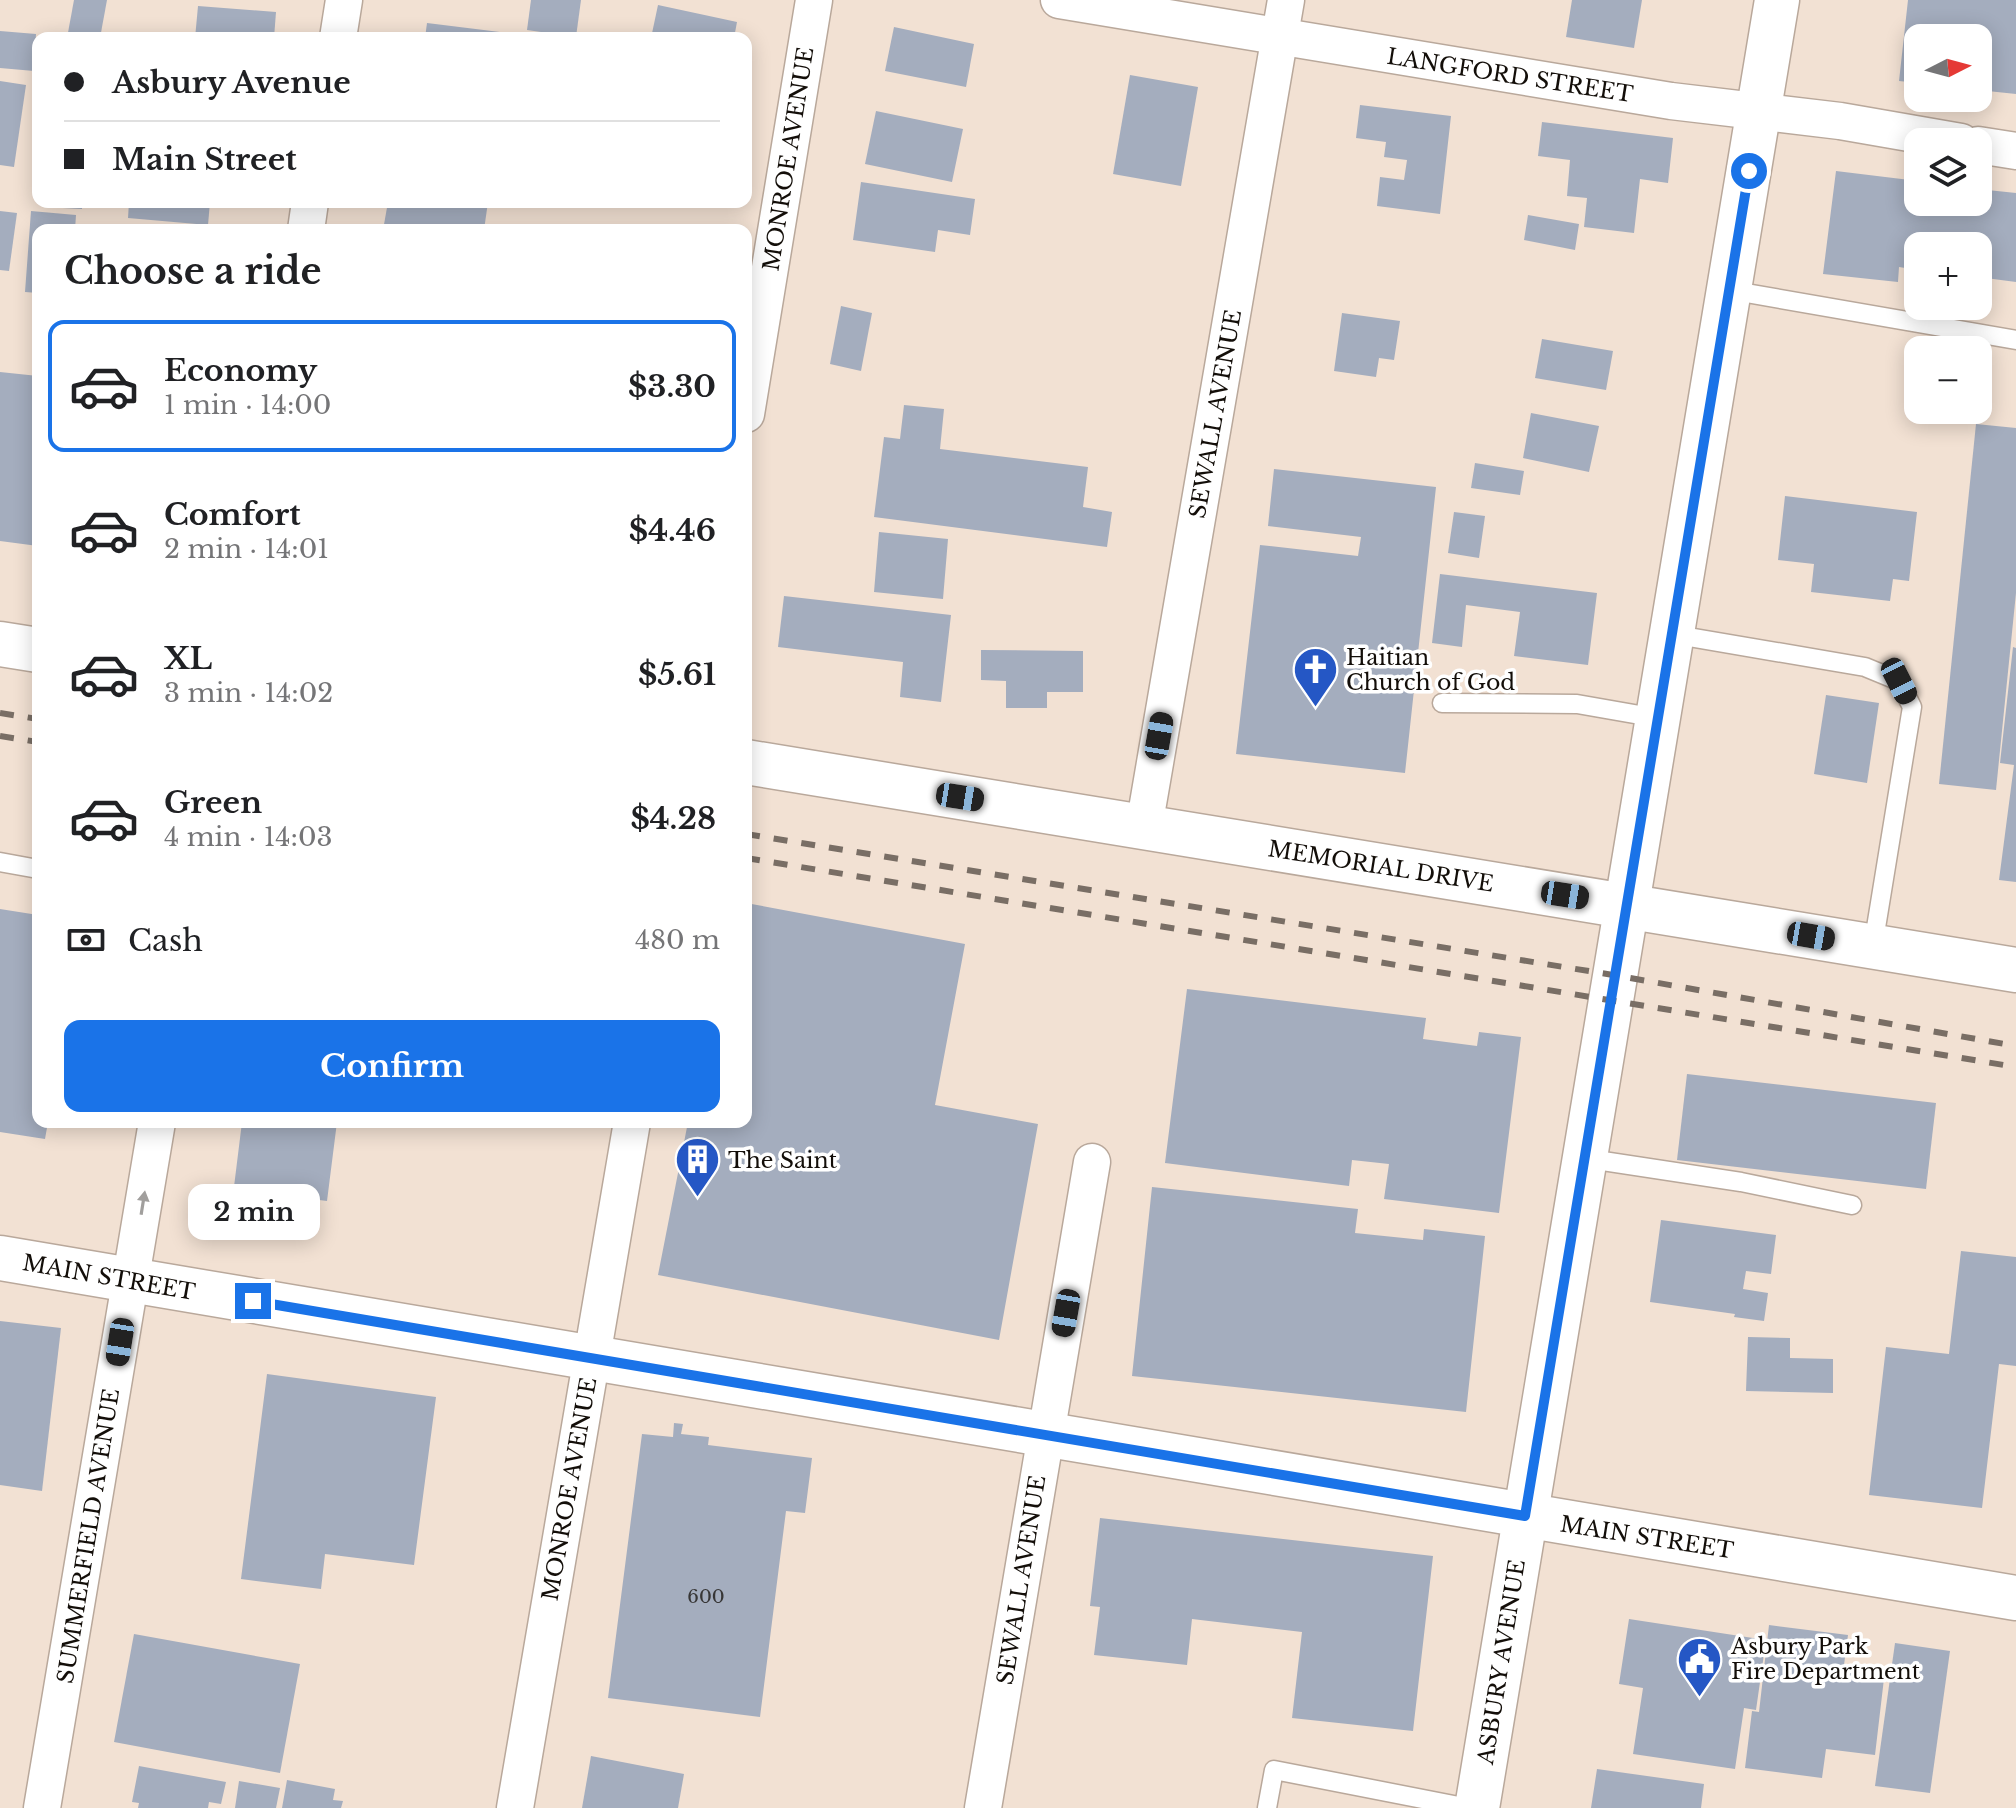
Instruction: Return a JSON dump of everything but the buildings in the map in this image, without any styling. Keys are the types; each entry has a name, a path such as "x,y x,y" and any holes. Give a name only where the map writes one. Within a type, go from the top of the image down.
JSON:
{"main road":[{"name":"ASBURY AVENUE","path":"1477,1808 1777,0"},
{"path":"0,644 32,649"},
{"name":"MEMORIAL DRIVE","path":"752,763 2016,970"},
{"name":"MAIN STREET","path":"0,1258 2016,1598"}],"street":[{"path":"339,32 344,0"},
{"name":"MONROE AVENUE","path":"752,377 814,0"},
{"name":"LANGFORD STREET","path":"1059,0 1655,98 1904,132"},
{"name":"SEWALL AVENUE","path":"1144,827 1286,0"},
{"path":"1992,147 2016,151"},
{"name":"SUMMERFIELD AVENUE","path":"42,1808 156,1128"},
{"name":"MONROE AVENUE","path":"515,1808 631,1128"},
{"name":"SEWALL AVENUE","path":"983,1808 1092,1162"}],"lane":[{"path":"1729,290 2016,340"},
{"path":"1671,634 1865,667 1899,681 1912,707 1873,946"},
{"path":"1442,703 1577,704 1657,718"},
{"path":"0,862 32,868"},
{"path":"1583,1158 1741,1182 1852,1205"},
{"path":"1267,1808 1274,1770 1469,1808"}],"railway":[{"path":"0,713 32,718"},
{"path":"0,736 32,741"},
{"path":"752,835 1613,975 2016,1046"},
{"path":"752,859 2016,1067"}],"place":[{"name":"Haitian Church of God","path":"1315,709"},
{"name":"The Saint","path":"697,1199"},
{"name":"Asbury Park Fire Department","path":"1700,1698"}],"route":[{"path":"253,1301 1525,1516 1749,171"}]}
